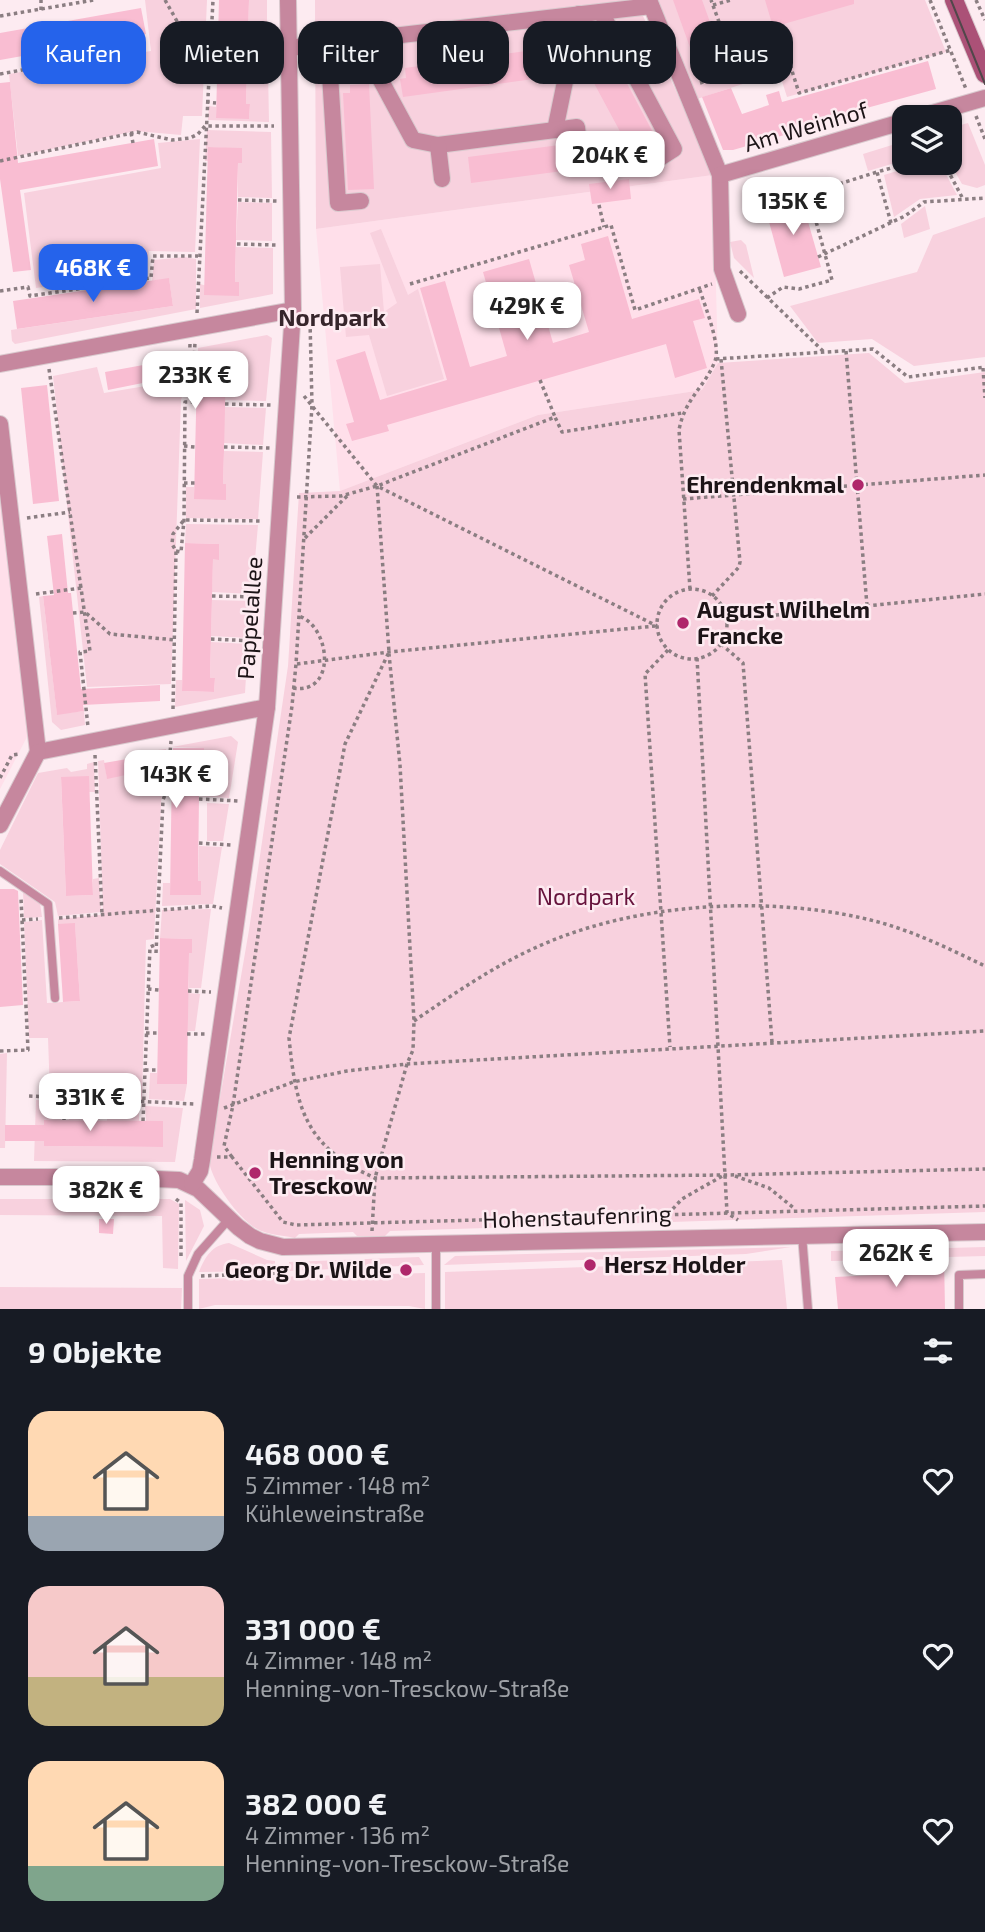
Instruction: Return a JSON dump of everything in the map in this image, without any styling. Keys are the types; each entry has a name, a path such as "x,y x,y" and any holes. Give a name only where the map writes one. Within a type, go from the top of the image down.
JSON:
{"street":[{"name":"Pappelallee","path":"192,1184 200,1171 267,707 293,310 288,0"},
{"path":"954,0 985,74"},
{"path":"403,35 601,12 650,3 720,176 723,273 738,314"},
{"path":"601,12 674,149 660,158"},
{"path":"555,130 579,14"},
{"path":"289,42 298,42"},
{"path":"331,84 338,203 361,201"},
{"path":"382,84 412,140 438,145 577,127 579,145"},
{"path":"961,105 985,98"},
{"name":"Am Weinhof","path":"720,176 892,125"},
{"path":"438,145 442,179"},
{"path":"0,364 293,310"},
{"path":"0,424 38,751 0,825"},
{"path":"38,751 267,707"},
{"path":"0,1177 114,1177 179,1180 192,1184"},
{"name":"Hohenstaufenring","path":"192,1184 229,1219 260,1241 283,1247 985,1232"}],"lane":[{"path":"0,871 48,904 55,999"},
{"path":"188,1309 188,1276 198,1254 229,1219"},
{"path":"802,1235 808,1309"},
{"path":"436,1244 436,1309"},
{"path":"960,1309 959,1275 985,1274"}],"path":[{"path":"41,0 41,10"},
{"path":"0,16 94,0"},
{"path":"165,0 177,21"},
{"path":"211,21 213,0"},
{"path":"711,0 719,21"},
{"path":"713,5 731,0"},
{"path":"930,0 968,93"},
{"path":"976,0 985,20"},
{"path":"284,41 289,42"},
{"path":"793,74 799,93 951,50"},
{"path":"284,67 289,67"},
{"path":"0,74 21,70"},
{"path":"195,368 189,369 198,280 207,84"},
{"path":"685,88 697,84"},
{"path":"206,103 216,103"},
{"path":"974,111 985,139"},
{"path":"0,161 17,160 137,132 172,140 190,138 205,126 290,126"},
{"path":"131,133 133,143"},
{"path":"93,141 94,149"},
{"path":"55,149 57,156"},
{"path":"766,298 783,287 799,289 832,280 814,214 823,189 892,168"},
{"path":"877,172 891,223"},
{"path":"950,175 963,199"},
{"path":"818,257 905,216 924,202 985,198"},
{"path":"201,199 207,199"},
{"path":"238,200 291,201"},
{"path":"599,205 604,227"},
{"path":"410,284 611,225 635,310 700,290 723,273"},
{"path":"199,243 206,243"},
{"path":"237,244 292,245"},
{"path":"722,253 824,352"},
{"path":"0,291 28,287 32,297 148,280 151,278 153,256 198,256"},
{"path":"198,280 205,280"},
{"path":"700,290 719,359 740,562 739,567 712,596"},
{"path":"719,359 873,349 908,377 984,367 985,398"},
{"path":"846,351 867,606"},
{"path":"176,551 181,552 184,520 185,402 194,402 194,354"},
{"path":"47,355 90,650 78,652 92,742 97,796 102,914"},
{"path":"690,589 679,430 682,413 719,359"},
{"path":"289,378 377,486 657,626"},
{"path":"541,380 562,432 682,413"},
{"path":"225,404 287,405"},
{"path":"232,1157 224,1146 233,1105 296,664 312,405"},
{"path":"280,496 350,494 555,417"},
{"path":"184,446 195,447"},
{"path":"224,447 284,449"},
{"path":"683,499 985,475"},
{"path":"184,483 195,483"},
{"path":"372,1225 375,1178 413,1050 414,1021 400,765 377,486"},
{"path":"303,539 350,494"},
{"path":"11,520 70,512"},
{"path":"184,520 279,522"},
{"path":"173,534 184,520"},
{"path":"176,558 185,559"},
{"path":"20,597 81,588"},
{"path":"690,589 707,592 712,596 721,604 727,620 726,633 721,644 710,654 697,659 682,657 668,650 660,639 657,626 660,608 673,594 690,589"},
{"path":"727,620 985,594"},
{"path":"176,596 184,596"},
{"path":"212,596 274,598"},
{"path":"73,613 85,612 110,634 183,639"},
{"path":"293,688 300,689 312,684 326,667 322,644 316,630 305,618 299,616"},
{"path":"296,664 389,652 657,626"},
{"path":"211,639 271,642"},
{"path":"721,644 743,663 772,1042"},
{"path":"668,650 645,674 670,1048"},
{"path":"389,652 345,744 289,1038 293,1082 302,1111 322,1143 347,1166 375,1178 726,1175 985,1169"},
{"path":"697,659 727,1209"},
{"path":"174,675 182,676"},
{"path":"90,796 97,796"},
{"path":"199,799 253,802"},
{"path":"163,800 172,800"},
{"path":"91,835 99,835"},
{"path":"162,843 170,843"},
{"path":"199,843 247,846"},
{"path":"92,875 100,874"},
{"path":"161,879 170,879"},
{"path":"0,1051 28,1050 20,886"},
{"path":"22,920 212,906 238,911"},
{"path":"414,1021 492,969 551,941 599,924 712,906 823,912 881,923 938,944 985,966"},
{"path":"149,953 158,953 159,909"},
{"path":"142,1121 149,953 150,947 157,944"},
{"path":"148,989 159,990"},
{"path":"188,991 226,992"},
{"path":"237,1103 293,1082 346,1071 407,1064 985,1031"},
{"path":"146,1033 158,1033"},
{"path":"145,1070 157,1070"},
{"path":"29,1096 210,1105"},
{"path":"64,1098 64,1120"},
{"path":"104,1100 104,1120"},
{"path":"202,1156 232,1157"},
{"name":"Hohenstaufenring","path":"232,1157 284,1222 296,1225 985,1206"},
{"path":"667,1215 682,1199 726,1175 746,1178 769,1188 797,1210"},
{"path":"175,1197 181,1203 181,1265 188,1276 282,1273"}],"shaded area":[{"path":"713,175 718,363 702,390 538,415 340,491 316,229"},
{"path":"0,493 28,735 0,789"}],"green space":[{"path":"145,0 207,0 206,21 160,21 160,84 203,84 202,116 183,116 181,135 136,131 18,156 9,74 21,72 21,84 146,84 146,52 151,51"},
{"path":"249,0 267,0 267,21 248,21"},
{"path":"315,0 636,0 645,21 523,21 523,84 673,84 713,175 316,229 315,84 403,84 403,21 315,21"},
{"path":"656,0 925,0 946,52 787,97 783,84 793,84 793,21 690,21 690,82 676,48 676,21 665,21"},
{"path":"247,84 268,84 269,122 208,120 209,106 216,107 216,118 249,118 250,104 246,104"},
{"path":"691,84 743,84 697,99"},
{"path":"968,123 985,165 985,185 977,188 962,184 957,175 962,175 962,125"},
{"path":"207,130 271,132 272,198 238,197 238,163 242,163 242,149 209,147 208,161 205,161"},
{"path":"200,139 195,252 149,251 145,274 36,288 24,193 161,168 158,143"},
{"path":"892,145 892,164 868,171 863,154"},
{"path":"892,173 892,175 946,175 957,195 920,199 894,217 884,175"},
{"path":"238,202 272,203 272,241 236,240"},
{"path":"925,206 930,229 904,238 901,224"},
{"path":"985,217 985,357 914,366 872,339 818,343 790,306 917,272 933,235"},
{"path":"381,229 408,295 418,289 444,379 387,396 369,335 346,337 340,267 380,264 384,312 397,303 370,233"},
{"path":"741,240 746,245 754,278 734,258 730,242"},
{"path":"236,247 273,248 273,294 200,308 200,284 239,295 239,282 235,282"},
{"path":"184,257 196,259 196,309 15,344 12,341 11,330 173,306 169,279 152,281 154,260"},
{"path":"267,335 272,338 266,401 225,400 229,352 198,351 198,348"},
{"name":"Nordpark","path":"869,353 905,383 985,372 985,1212 390,1231 385,1236 357,1236 353,1232 299,1234 295,1238 257,1229 235,1209 221,1190 209,1162 249,930 288,666 299,493 340,491 538,415 702,390 718,363"},
{"path":"97,367 104,393 187,379 181,400 171,684 87,687 53,376"},
{"path":"224,407 266,408 263,445 224,443"},
{"path":"224,451 263,452 258,519 186,518 186,487 194,487 195,499 226,499 226,485 223,484"},
{"path":"186,524 258,525 252,594 212,592 213,559 219,559 219,544 185,543"},
{"path":"43,596 57,714 84,711 85,725 61,730 52,722 39,597"},
{"path":"212,600 252,601 249,638 211,636"},
{"path":"211,642 248,644 245,693 175,707 176,680 182,680 182,691 214,692 215,679 210,678"},
{"path":"231,736 238,742 229,798 199,796 203,748 172,747"},
{"path":"166,749 154,939 146,940 142,1100 50,1094 48,1038 29,1038 24,922 42,920 47,1003 80,1001 75,924 58,924 58,919 100,915 103,911 98,761 104,760 107,778 153,769 150,751"},
{"path":"94,762 95,792 89,792 61,778 66,896 93,895 93,879 99,878 101,912 58,916 55,902 0,864 0,850 38,773 67,768 71,772 87,769 87,764"},
{"path":"207,803 229,804 223,841 207,841"},
{"path":"199,846 222,847 213,904 162,906 163,883 170,883 170,895 201,895 201,881 198,881"},
{"path":"23,891 40,903 42,917 24,918"},
{"path":"211,909 201,988 189,988 189,953 192,952 192,939 160,938 162,910"},
{"path":"188,993 200,994 195,1031 188,1031"},
{"path":"7,1053 5,1148 0,1148 0,1054"},
{"path":"150,1073 157,1073 157,1084 187,1084 184,1101 149,1099"},
{"path":"36,1100 62,1101 61,1120 44,1120 44,1146 162,1147 163,1121 146,1121 145,1106 183,1108 175,1162 34,1161"},
{"path":"68,1101 100,1103 100,1120 69,1120"},
{"path":"107,1103 139,1106 139,1121 107,1121"},
{"path":"0,1199 170,1199 179,1204 178,1269 163,1268 162,1216 0,1215"},
{"path":"185,1200 200,1210 204,1226 186,1261"},
{"path":"229,1243 275,1261 275,1271 199,1272 210,1253 218,1246"},
{"path":"791,1247 746,1254 444,1265 455,1256"},
{"path":"985,1247 985,1256 912,1258 912,1249"},
{"path":"893,1250 893,1260 831,1261 831,1251"},
{"path":"419,1257 424,1265 289,1271 289,1262"},
{"path":"782,1260 787,1309 445,1309 445,1272"},
{"path":"425,1273 425,1309 409,1306 215,1305 199,1309 199,1279"},
{"path":"0,1287 182,1288 181,1309 0,1309"}],"building":[{"path":"219,0 249,0 248,21 218,21"},
{"path":"673,0 702,0 710,21 690,21 690,47"},
{"path":"765,0 854,0 854,4 793,21 771,21"},
{"path":"141,8 144,21 68,21"},
{"path":"21,29 21,56 0,60 0,33"},
{"path":"523,51 523,80 509,82 509,53"},
{"path":"928,61 936,89 790,129 791,133 733,150 723,150 702,97 731,88 742,114 769,105 766,95 779,91 782,102"},
{"path":"417,66 417,84 497,84 403,97 401,84 406,78 405,68"},
{"path":"10,82 18,163 154,139 158,166 20,190 31,270 13,272 0,179 0,83"},
{"path":"217,84 247,84 249,119 216,118"},
{"path":"369,84 374,189 348,190 343,93 350,93 350,85"},
{"path":"594,84 627,84 659,144 649,149 650,156 637,163"},
{"path":"567,144 570,170 471,183 468,157"},
{"path":"208,147 242,148 242,163 238,163 235,282 239,282 239,296 204,295"},
{"path":"629,179 631,199 592,204 589,184"},
{"path":"801,197 821,267 784,277 765,207"},
{"path":"608,236 632,319 699,299 705,318 693,321 707,368 675,378 666,344 387,425 389,431 352,441 346,424 354,422 336,360 365,351 380,400 447,380 420,288 445,281 470,367 507,356 483,272 529,259 553,343 589,332 569,265 585,260 581,244"},
{"path":"169,278 173,306 17,329 13,301"},
{"path":"198,351 229,351 229,365 226,365 223,484 226,484 226,500 194,499 197,372 108,390 105,372 198,355"},
{"path":"47,385 59,501 33,504 21,388"},
{"path":"62,534 81,689 160,685 160,701 83,705 84,711 57,715 43,596 54,595 47,536"},
{"path":"185,543 219,544 219,560 213,559 210,678 215,678 214,692 182,691"},
{"path":"173,748 204,748 204,761 200,762 199,796 198,881 201,881 201,895 170,895 172,765 107,779 104,763 173,751"},
{"path":"89,776 93,895 66,896 61,777"},
{"path":"0,889 18,891 23,1005 0,1007"},
{"path":"75,923 80,1001 63,1002 58,924"},
{"path":"160,938 192,939 192,953 189,953 187,1084 157,1084"},
{"path":"44,1120 163,1121 163,1147 44,1146 44,1141 5,1141 5,1125 44,1125"},
{"path":"99,1219 114,1219 113,1234 99,1233"},
{"path":"944,1257 945,1309 838,1309 835,1277 913,1273 912,1258"}],"tram line":[{"path":"951,0 985,84"}],"place":[{"name":"Ehrendenkmal","path":"858,485"},
{"name":"August Wilhelm Francke","path":"683,623"},
{"name":"Henning von Tresckow","path":"255,1173"},
{"name":"Hersz Holder","path":"590,1265"},
{"name":"Georg Dr. Wilde","path":"406,1270"}],"district":[{"name":"Nordpark","path":"332,318"}]}
